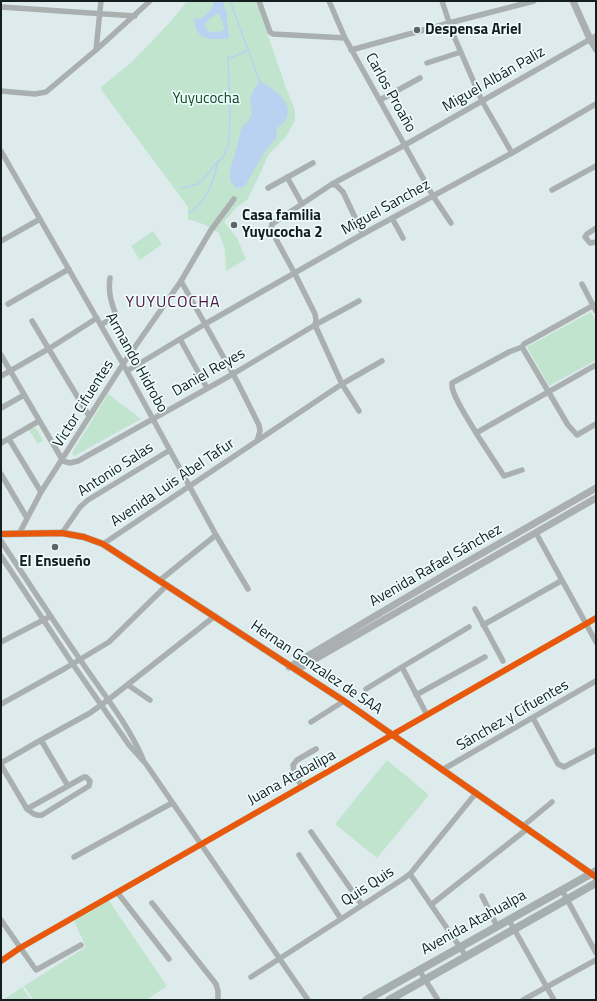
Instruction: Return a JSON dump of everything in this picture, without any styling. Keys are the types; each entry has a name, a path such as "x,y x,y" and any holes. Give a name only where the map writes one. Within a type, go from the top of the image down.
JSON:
{"main road":[{"name":"Avenida Atahualpa","path":"366,1000 562,890 594,874"},
{"name":"Avenida Atahualpa","path":"389,1000 596,883"}],"street":[{"path":"96,50 100,1"},
{"path":"1,91 36,94 46,92 135,16 150,1"},
{"path":"259,1 270,32 273,34 345,38"},
{"name":"Carlos Proaño","path":"329,1 345,38 433,196 451,223"},
{"path":"442,1 449,23 482,101 512,153"},
{"path":"352,50 534,1"},
{"path":"573,1 593,38 596,49"},
{"path":"1,6 135,16"},
{"name":"Miguel Albán Paliz","path":"295,274 270,230 272,224 332,184 405,145 593,38"},
{"path":"427,63 461,52"},
{"path":"380,100 420,78"},
{"name":"Miguel Sanchez","path":"127,371 205,324 363,234 512,153 596,104"},
{"name":"Armando Hidrobo","path":"1,151 127,371 216,535 248,589"},
{"path":"268,188 313,163"},
{"path":"552,190 596,166"},
{"path":"287,177 302,204"},
{"path":"332,184 337,186 343,192 363,234"},
{"name":"Victor Cifuentes","path":"20,532 41,492 63,461 123,364 181,281 211,230 234,199"},
{"path":"392,218 403,238"},
{"path":"1,241 40,219"},
{"path":"596,228 585,237 590,243 593,244 596,242"},
{"path":"8,304 69,269"},
{"path":"295,274 315,314 316,320 314,325 342,384 359,411"},
{"path":"101,325 116,315 110,297 110,278"},
{"path":"181,281 233,374 259,425 260,431 257,441"},
{"path":"582,284 595,307 524,344 523,350 568,426 577,435 596,424"},
{"name":"Daniel Reyes","path":"63,461 70,463 78,461 233,374 314,325 359,301"},
{"path":"1,376 50,348 97,318"},
{"path":"32,321 50,348 90,416"},
{"path":"180,339 207,388"},
{"path":"522,470 504,476 476,433 451,386 452,383 509,352 523,350"},
{"path":"1,355 63,461"},
{"name":"Avenida Luis Abel Tafur","path":"103,544 342,384 382,361"},
{"path":"476,433 596,365"},
{"path":"1,408 24,395"},
{"path":"1,443 39,421"},
{"path":"9,438 41,492"},
{"name":"Antonio Salas","path":"62,533 80,507 88,500 170,450"},
{"path":"1,474 27,518"},
{"name":"Avenida Rafael Sánchez","path":"289,667 451,571 596,488"},
{"name":"Avenida Rafael Sánchez","path":"296,670 596,498"},
{"name":"Hernan Gonzalez de SAA","path":"1,534 20,532 62,533 84,537 103,544 215,616 289,667 344,701 525,828 594,874"},
{"path":"536,533 561,581 596,642"},
{"path":"160,580 216,535"},
{"path":"1,541 79,659 135,740 146,764"},
{"path":"1,556 72,663 130,745 146,764 308,1000"},
{"path":"483,625 561,581"},
{"path":"1,704 109,642 167,585"},
{"path":"475,609 503,661"},
{"path":"1,642 51,616"},
{"path":"27,809 84,777 90,781 90,786 42,815 37,816 32,814 27,809 1,764 102,705 215,616"},
{"name":"Juana Atabalipa","path":"1,961 20,948 200,844 393,736 596,618"},
{"path":"366,688 469,627"},
{"path":"416,696 486,658"},
{"path":"402,667 427,715"},
{"name":"Sánchez y Cifuentes","path":"442,770 596,681"},
{"path":"128,685 150,700"},
{"path":"311,722 344,701"},
{"path":"533,718 558,764 564,767 596,750"},
{"path":"41,740 68,786"},
{"path":"302,787 294,773 293,766 297,760 316,749"},
{"name":"Quis Quis","path":"251,977 410,874 476,793"},
{"path":"432,904 525,828 552,802"},
{"path":"74,857 172,803"},
{"path":"311,832 362,905"},
{"path":"299,855 341,919"},
{"path":"410,874 432,904 466,956"},
{"path":"562,890 596,952"},
{"path":"117,892 169,959"},
{"path":"482,896 497,926"},
{"path":"152,903 216,984 218,1000"},
{"path":"1,920 36,970 81,945"},
{"path":"509,920 554,1000"},
{"path":"523,1000 596,960"},
{"path":"419,970 438,1000"}],"green space":[{"name":"Yuyucocha","path":"187,1 256,1 295,110 295,120 286,137 269,154 248,199 237,207 224,222 237,238 246,259 226,271 225,250 219,233 203,224 188,219 188,207 100,88 132,62 171,21"},
{"path":"153,231 162,244 140,260 131,246"},
{"path":"591,312 596,321 596,360 549,386 527,347"},
{"path":"108,394 141,419 74,456 72,453"},
{"path":"36,428 43,441 38,444 29,430"},
{"path":"387,760 429,795 377,858 335,824"},
{"path":"107,898 167,986 146,1000 33,1000 24,986 86,947 74,921"},
{"path":"22,987 31,1000 3,1000"}],"water":[{"path":"214,1 223,1 227,12 228,39 210,39 201,36 196,29 194,18 201,19 209,12","holes":["218,13 223,22 224,30 220,32 210,32 205,28 207,21"]},
{"path":"260,82 273,89 285,101 288,110 286,120 277,128 276,139 262,156 244,187 236,188 230,181 230,170 242,126 249,121 252,113 250,99 254,89"}],"waterway":[{"path":"230,1 260,82"},
{"path":"228,59 248,50"},
{"path":"182,188 198,184 217,162 222,159 229,144 230,110 228,57"},
{"path":"189,213 201,203 209,190 218,161"}],"cycle path":[{"path":"1,534 62,533 84,537 103,544 344,701 596,877"},
{"path":"1,961 20,948 596,618"}],"place":[{"name":"Despensa Ariel","path":"417,30"},
{"name":"Casa familia Yuyucocha 2","path":"234,225"},
{"name":"El Ensueño","path":"55,547"}],"district":[{"name":"YUYUCOCHA","path":"173,303"}]}
